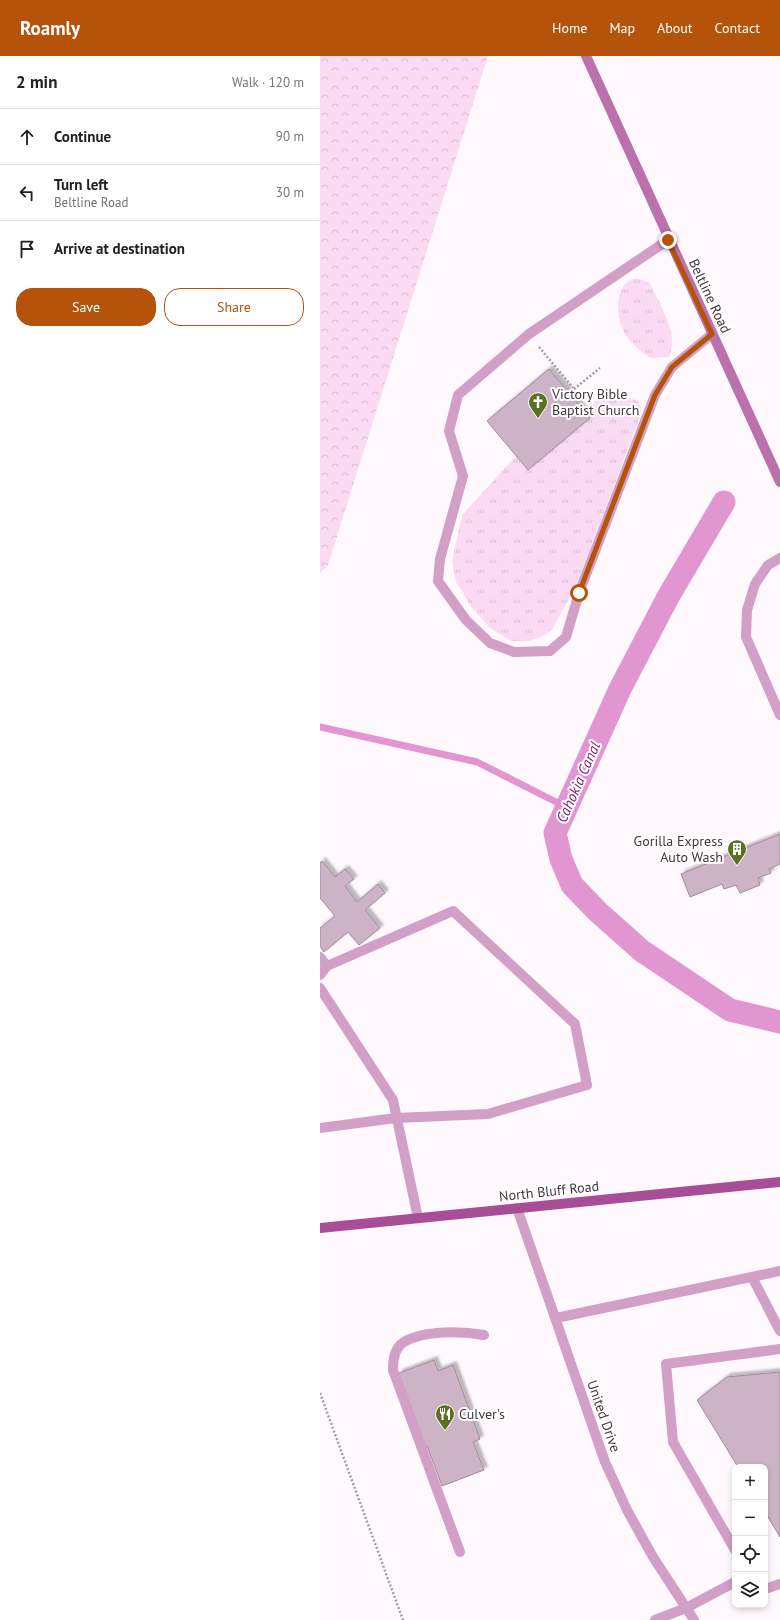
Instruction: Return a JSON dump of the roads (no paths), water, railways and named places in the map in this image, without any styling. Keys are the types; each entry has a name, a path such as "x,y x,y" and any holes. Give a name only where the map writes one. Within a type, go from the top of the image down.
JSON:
{"main road":[{"name":"Beltline Road","path":"586,56 668,240 780,482"},
{"name":"North Bluff Road","path":"320,1228 780,1182"}],"street":[{"path":"668,240 529,334 458,395 449,431 463,476 440,559 438,581 466,620 490,643 514,652 550,651 566,637 579,593 655,395 672,367 712,334"},
{"path":"780,558 768,565 755,584 747,610 746,637 780,715"},
{"path":"320,974 327,966 453,911 575,1024 586,1085 488,1114 396,1118 320,1128"},
{"path":"320,957 327,966"},
{"path":"320,988 393,1100 418,1218"},
{"name":"United Drive","path":"517,1208 605,1462 627,1510 649,1550 694,1620"},
{"path":"556,1318 780,1272"},
{"path":"752,1277 780,1331"},
{"path":"460,1552 393,1370 393,1360 396,1351 403,1343 418,1337 464,1332 484,1336"},
{"path":"732,1545 673,1442 666,1364 780,1349"},
{"path":"655,1620 686,1608 732,1584"},
{"path":"768,1589 780,1584"}],"waterway":[{"name":"Cahokia Canal","path":"724,502 668,597 620,689 555,833 561,859 572,885 598,912 642,951 730,1010 780,1022"},
{"path":"320,727 477,762 562,805"}],"place":[{"name":"Victory Bible Baptist Church","path":"538,419"},
{"name":"Gorilla Express Auto Wash","path":"737,866"},
{"name":"Culver's","path":"445,1431"}]}
